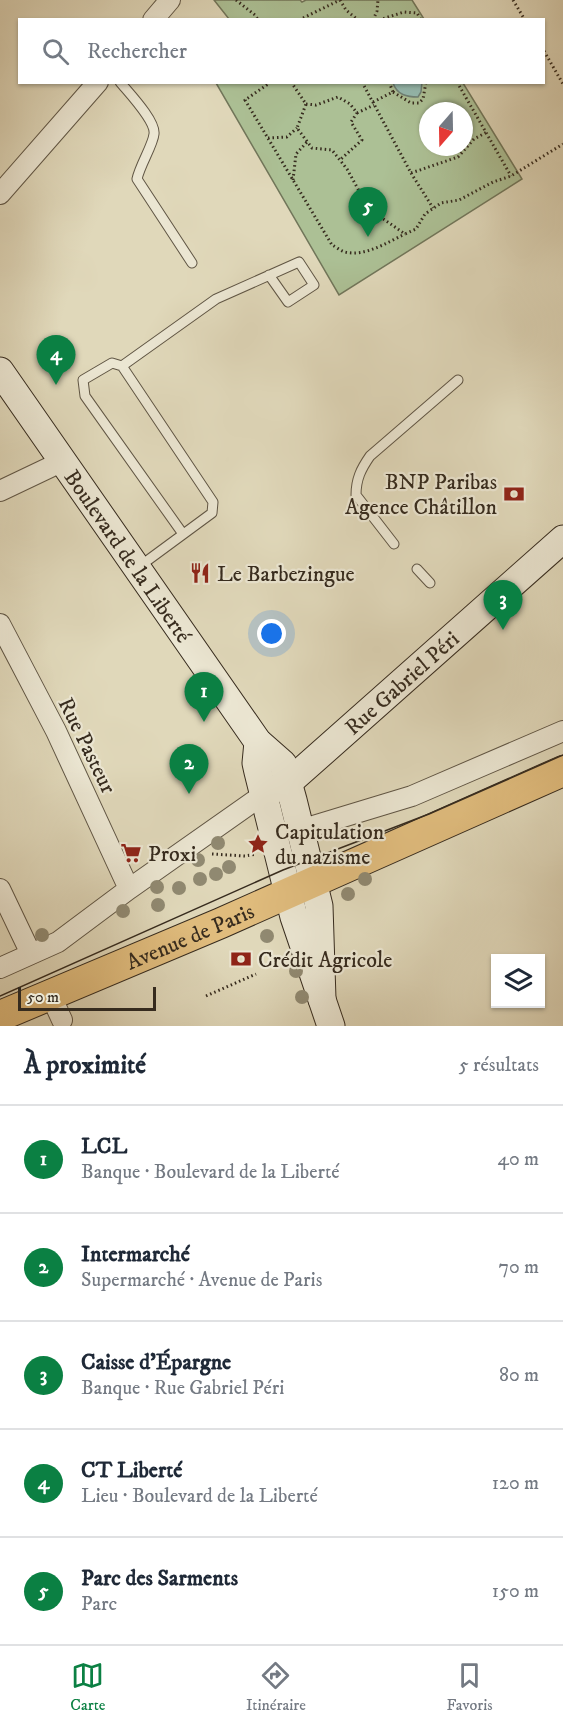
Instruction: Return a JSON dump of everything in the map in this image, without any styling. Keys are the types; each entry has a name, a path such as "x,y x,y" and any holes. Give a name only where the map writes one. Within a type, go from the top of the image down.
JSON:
{"main road":[{"name":"Boulevard de la Liberté","path":"0,371 258,742 283,764 300,830 300,888"},
{"name":"Rue Gabriel Péri","path":"264,794 288,783 563,539"},
{"path":"258,742 256,763 264,794 300,888 322,999 331,1026"},
{"name":"Avenue de Paris","path":"0,1016 57,1008 300,888 563,771"}],"street":[{"path":"155,18 170,0"},
{"path":"0,194 96,84"},
{"path":"0,491 63,461"},
{"name":"Rue Pasteur","path":"0,624 5,645 56,731 129,889"},
{"path":"300,830 412,796 563,731"},
{"path":"0,968 58,942 264,794"},
{"path":"0,889 31,954"}],"lane":[{"path":"122,84 152,122 155,134 137,179 192,264"},
{"path":"122,366 216,299 269,275 299,262 314,285 288,302 269,275"},
{"path":"138,568 212,513 213,502 122,366 112,363 83,380 85,396 183,534"},
{"path":"394,544 356,495 360,470 370,456 458,380"},
{"path":"417,569 430,583"}],"path":[{"path":"236,0 257,18"},
{"path":"303,18 340,0 346,10 356,18"},
{"path":"374,18 378,0"},
{"path":"513,0 524,18"},
{"path":"385,18 404,12 417,13 420,18"},
{"path":"545,54 563,84"},
{"path":"268,84 245,100 332,245 345,252 361,252 375,248 416,229 425,213 441,203 459,200 493,182 512,176 563,144"},
{"path":"292,84 306,104"},
{"path":"363,84 411,173 433,208"},
{"path":"390,84 393,92 411,103 419,103 423,99 426,84"},
{"path":"458,84 512,176"},
{"path":"340,160 362,140 351,122 357,113 393,92"},
{"path":"306,104 316,105 339,97 350,104 357,113"},
{"path":"268,138 286,137 297,128 306,104"},
{"path":"297,128 312,148 332,150 369,209 405,234"},
{"path":"411,173 458,157 474,139 487,132"},
{"path":"293,180 296,154 307,142"},
{"path":"205,854 245,856 262,852"},
{"path":"206,996 256,974"}],"green space":[{"path":"214,0 300,0 302,2 306,0 412,0 423,18 228,18"},
{"path":"217,84 464,84 522,179 339,295"}],"water":[{"path":"394,84 422,84 418,97 410,97 397,90"}],"tram line":[{"path":"0,996 283,870 429,814 563,755"}],"place":[{"name":"Parc des Sarments","path":"368,237"},
{"name":"CT Liberté","path":"56,385"},
{"name":"BNP Paribas Agence Châtillon","path":"514,494"},
{"name":"Le Barbezingue","path":"200,573"},
{"name":"Caisse d'Épargne","path":"503,630"},
{"name":"LCL","path":"204,722"},
{"name":"Intermarché","path":"189,794"},
{"name":"Capitulation du nazisme","path":"258,844"},
{"name":"Proxi","path":"131,853"},
{"name":"Crédit Agricole","path":"241,959"}]}
